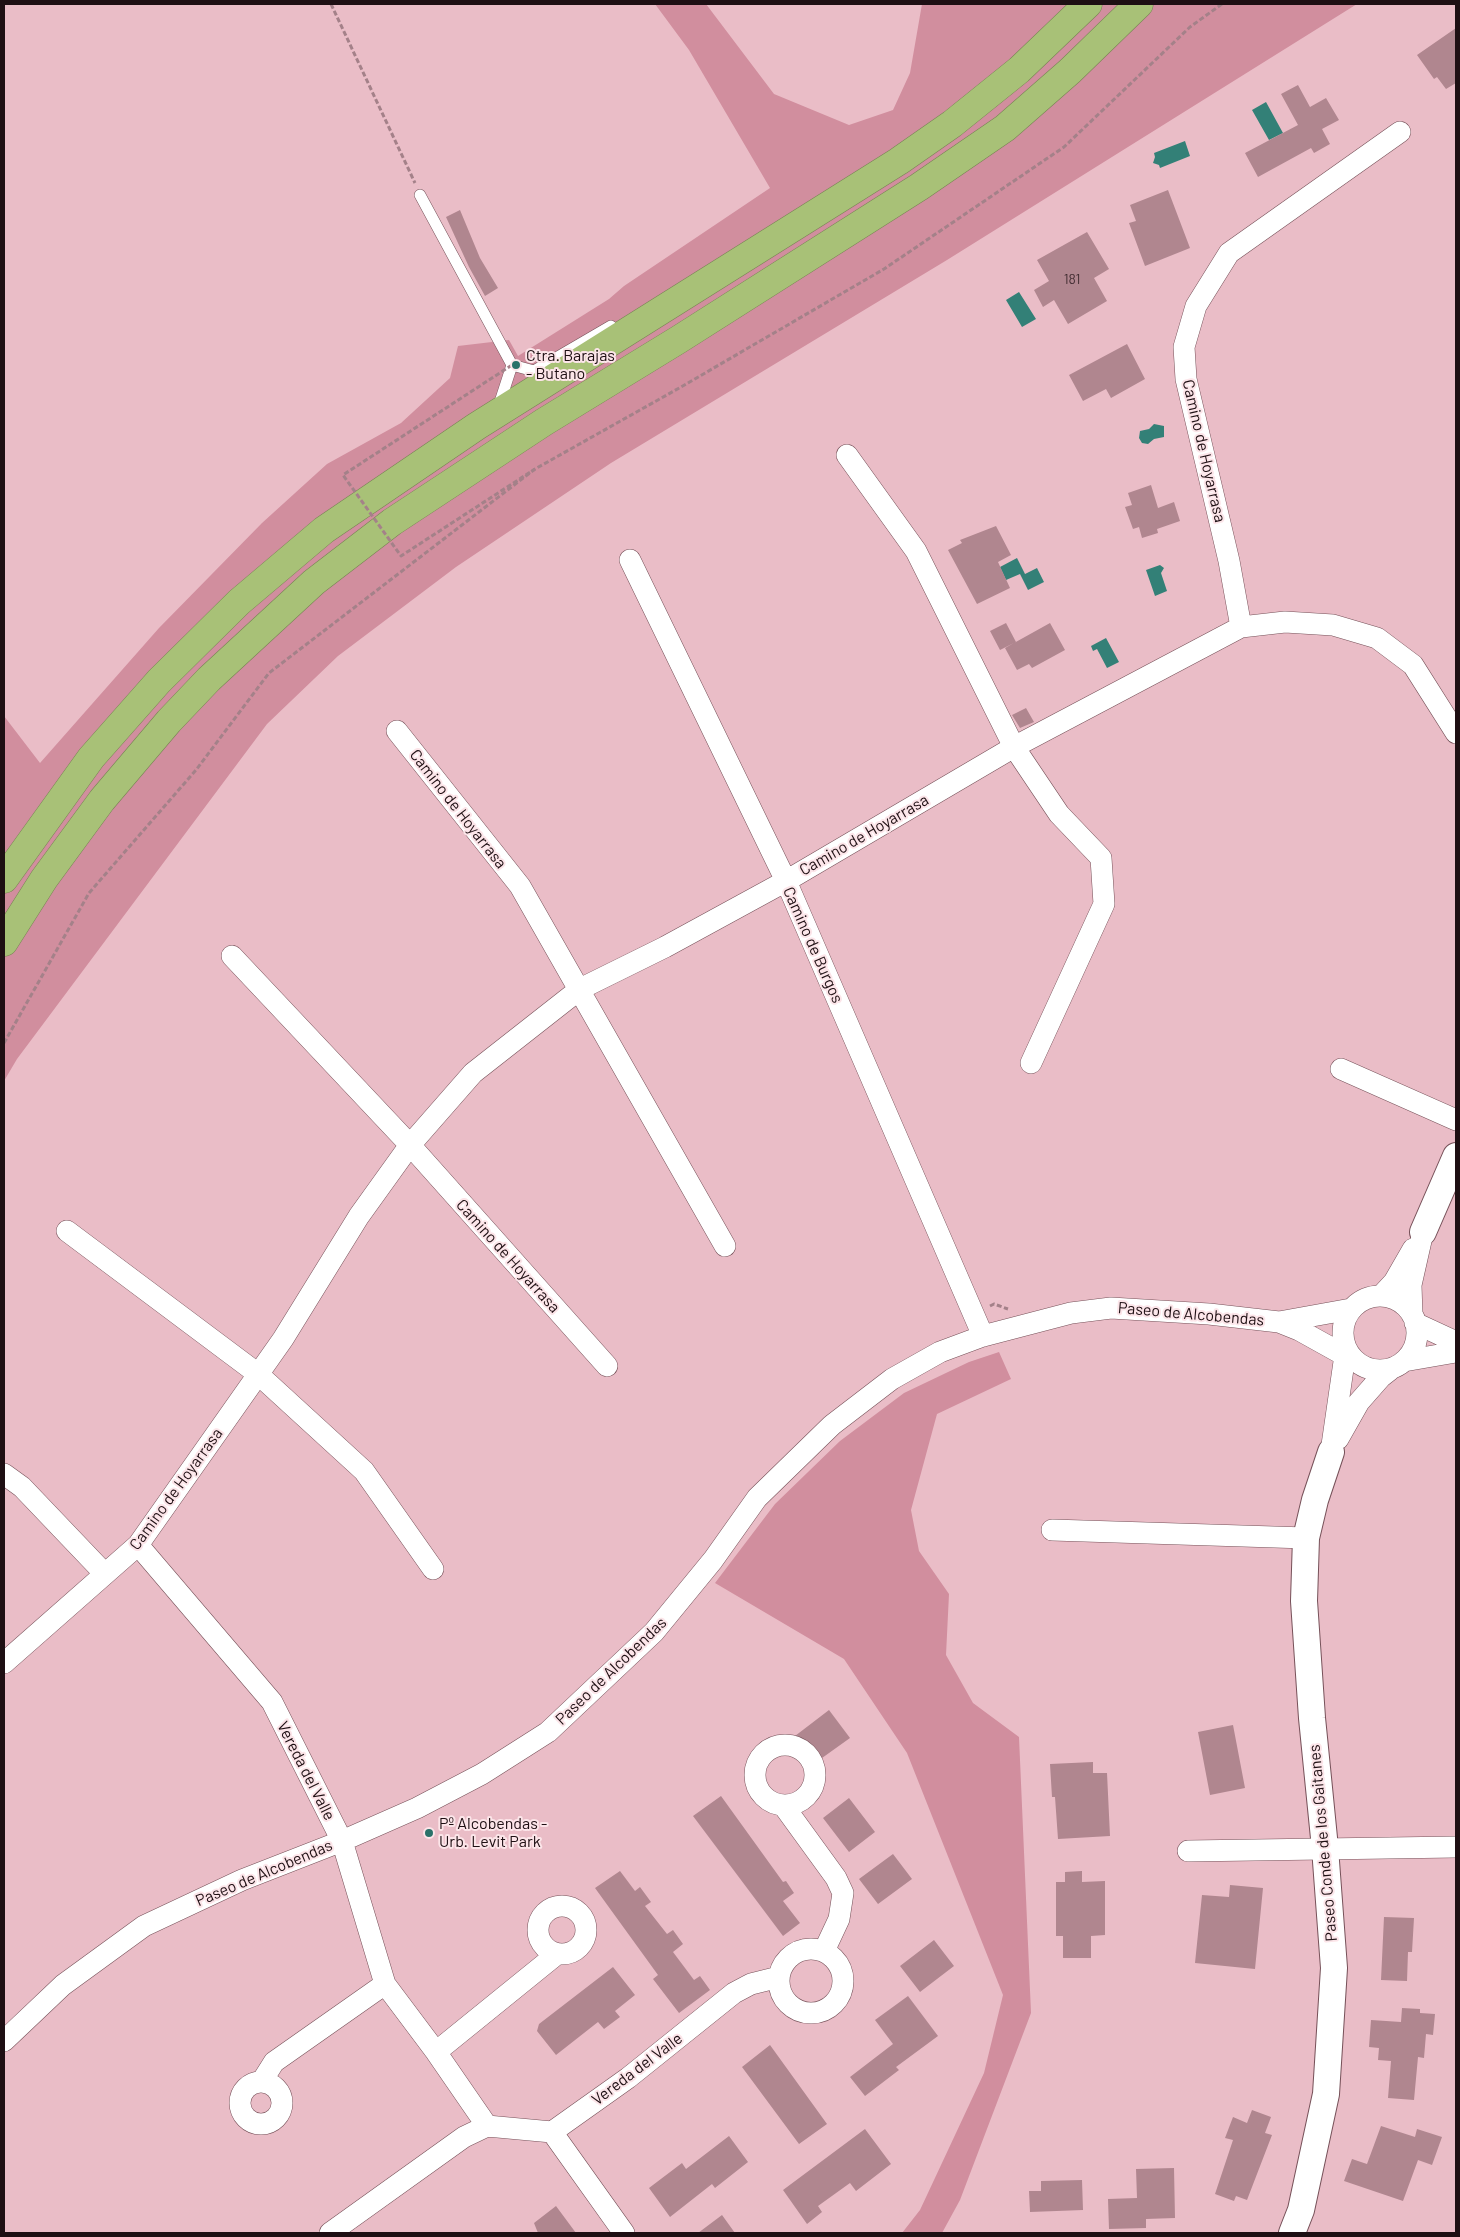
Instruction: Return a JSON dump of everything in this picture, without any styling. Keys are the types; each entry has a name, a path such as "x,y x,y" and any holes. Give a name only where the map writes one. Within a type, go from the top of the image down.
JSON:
{"highway":[{"path":"4,879 91,758 159,680 239,602 324,530 630,321 899,161 952,124 1018,70 1088,4"},
{"path":"4,942 44,879 102,800 169,721 229,659 314,582 392,522 544,422 678,340 911,192 1005,128 1070,71 1139,4"}],"street":[{"name":"Camino de Hoyarrasa","path":"1241,627 1229,561 1186,379 1184,347 1196,306 1229,253 1400,132"},
{"path":"847,455 916,551 1014,748 1059,814 1101,858 1104,904 1031,1063"},
{"name":"Camino de Burgos","path":"630,560 786,881 983,1336"},
{"name":"Camino de Hoyarrasa","path":"4,1663 138,1545 283,1339 359,1216 410,1145 473,1073 580,989 665,947 786,881 1014,748 1241,627 1285,622 1324,624 1377,638 1413,665 1456,733"},
{"name":"Camino de Hoyarrasa","path":"397,731 520,886 725,1246"},
{"name":"Camino de Hoyarrasa","path":"232,956 410,1145 607,1366"},
{"path":"1340,1069 1456,1120"},
{"path":"1381,1296 1394,1282 1424,1232 1456,1156"},
{"path":"67,1231 258,1374 364,1471 433,1569"},
{"path":"1397,1365 1416,1340 1410,1300 1411,1285 1424,1232"},
{"path":"1456,1342 1414,1319 1406,1307 1396,1299 1381,1296 1360,1301 1351,1309 1345,1320 1342,1332 1348,1355 1368,1369 1397,1365 1456,1352"},
{"name":"Paseo de Alcobendas","path":"4,2041 63,1985 144,1926 242,1880 342,1841 417,1808 482,1774 548,1732 654,1632 713,1560 757,1498 832,1425 892,1379 940,1352 983,1336 1071,1313 1111,1308 1209,1314 1279,1322 1348,1355"},
{"name":"Paseo de Alcobendas","path":"1279,1322 1351,1309"},
{"name":"Paseo Conde de los Gaitanes","path":"1292,2233 1301,2210 1326,2094 1334,1968 1325,1848 1312,1718 1304,1601 1306,1538 1315,1500 1331,1452 1348,1355"},
{"name":"Paseo Conde de los Gaitanes","path":"1331,1452 1359,1402 1381,1377 1397,1365"},
{"path":"4,1474 22,1487 105,1574"},
{"path":"1052,1530 1306,1538"},
{"name":"Vereda del Valle","path":"138,1545 272,1702 342,1841 385,1984 436,2052 487,2126"},
{"path":"784,1805 836,1878 843,1893 839,1919 824,1951"},
{"path":"1188,1851 1456,1847"},
{"path":"815,1948 824,1951 837,1961 843,1972 844,1985 840,1997 831,2007 820,2013 807,2014 795,2010 785,2001 780,1989 778,1977 783,1965 791,1955 803,1949 815,1948"},
{"path":"436,2052 558,1954"},
{"name":"Vereda del Valle","path":"552,2132 628,2078 734,1994 751,1984 778,1977"},
{"path":"262,2081 274,2062 385,1984"},
{"path":"330,2233 464,2137 487,2126 552,2132 624,2233"}],"lane":[{"path":"420,195 512,365 534,371 630,321"},
{"path":"477,426 500,402 512,365"}],"path":[{"path":"331,4 420,195"},
{"path":"512,365 343,475 400,556 535,469 884,269 1064,148 1190,27 1222,4"},
{"path":"4,1044 89,893 196,770 270,672 535,469"},
{"path":"974,1315 994,1304 1017,1312"}],"shaded area":[{"path":"655,4 706,4 774,94 849,125 893,110 910,73 922,4 1357,4 947,260 611,463 456,567 338,656 267,724 17,1059 4,1081 4,716 40,763 159,628 262,523 327,464 401,423 450,378 458,346 509,340 518,356 609,299 624,286 770,188 689,50"},
{"path":"1266,102 1283,133 1269,140 1252,110"},
{"path":"1185,141 1190,156 1160,168 1159,165 1153,163 1154,153"},
{"path":"1019,292 1036,319 1022,327 1006,300"},
{"path":"1154,424 1164,426 1164,437 1154,439 1148,444 1142,443 1139,438 1140,431 1149,429"},
{"path":"1017,558 1025,574 1037,568 1044,582 1028,590 1020,574 1006,580 1000,567"},
{"path":"1160,565 1164,568 1161,573 1167,591 1155,596 1146,570"},
{"path":"1106,638 1119,662 1107,668 1097,649 1093,651 1091,646"},
{"path":"999,1352 1011,1379 937,1414 911,1510 919,1551 949,1594 946,1655 973,1703 1019,1737 1031,2013 960,2200 942,2233 902,2233 920,2210 984,2073 1003,1995 907,1753 844,1659 715,1583 775,1504 840,1441 904,1393 969,1362"}],"building":[{"path":"1456,28 1456,83 1446,89 1437,77 1434,79 1417,55"},
{"path":"1298,85 1310,107 1326,98 1339,120 1322,129 1330,144 1314,153 1311,148 1258,177 1245,153 1298,125 1281,94"},
{"path":"1168,190 1190,248 1145,266 1129,223 1136,221 1130,205"},
{"path":"460,210 480,258 498,288 485,296 469,267 446,217"},
{"path":"1087,232 1109,269 1094,278 1107,301 1068,324 1054,300 1043,307 1034,290 1049,281 1037,260"},
{"path":"1127,344 1145,379 1111,398 1106,389 1083,401 1069,375"},
{"path":"1151,485 1158,508 1174,502 1180,521 1157,529 1158,533 1142,538 1139,527 1133,529 1125,507 1132,505 1128,493"},
{"path":"996,526 1011,555 998,562 1010,588 977,604 948,550 962,543 960,540"},
{"path":"1006,623 1016,642 1000,650 990,631"},
{"path":"1050,623 1065,650 1032,668 1029,664 1017,670 1005,648"},
{"path":"1026,708 1034,722 1020,728 1012,715"},
{"path":"829,1710 850,1738 815,1763 795,1736"},
{"path":"1233,1725 1245,1788 1210,1795 1198,1732"},
{"path":"1093,1762 1093,1773 1107,1773 1110,1836 1058,1839 1055,1797 1052,1797 1050,1764"},
{"path":"721,1796 783,1882 786,1881 794,1893 783,1901 800,1923 783,1936 693,1816"},
{"path":"849,1798 875,1832 849,1852 823,1818"},
{"path":"893,1854 912,1879 878,1904 859,1879"},
{"path":"620,1871 635,1891 640,1887 651,1902 645,1906 667,1934 673,1930 683,1944 673,1952 694,1980 700,1976 710,1990 679,2013 653,1979 658,1975 595,1888"},
{"path":"1082,1871 1082,1882 1105,1881 1105,1935 1091,1936 1091,1958 1063,1958 1063,1936 1056,1936 1056,1882 1065,1882 1065,1872"},
{"path":"1230,1885 1263,1888 1255,1969 1195,1963 1202,1895 1229,1897"},
{"path":"1384,1917 1414,1918 1412,1952 1408,1952 1407,1981 1381,1980"},
{"path":"934,1940 954,1966 920,1992 900,1966"},
{"path":"613,1967 635,1995 615,2011 620,2017 604,2029 598,2022 556,2055 537,2031 539,2024"},
{"path":"908,1996 938,2036 896,2067 899,2070 865,2096 850,2077 893,2044 875,2020"},
{"path":"1402,2008 1420,2009 1420,2013 1435,2014 1433,2035 1426,2034 1424,2058 1418,2057 1414,2100 1388,2098 1391,2061 1378,2060 1379,2048 1369,2047 1371,2020 1401,2022"},
{"path":"770,2045 827,2124 799,2144 742,2067"},
{"path":"1252,2110 1271,2117 1265,2133 1272,2135 1247,2200 1236,2196 1234,2201 1215,2194 1233,2140 1225,2138 1233,2117 1247,2123"},
{"path":"1381,2126 1415,2137 1417,2129 1442,2137 1432,2165 1418,2160 1403,2201 1344,2181 1352,2159 1367,2164"},
{"path":"865,2129 891,2164 856,2191 850,2183 818,2206 822,2212 807,2224 783,2190"},
{"path":"729,2136 748,2162 715,2188 712,2184 670,2217 649,2188 682,2163 686,2169"},
{"path":"1174,2168 1175,2218 1146,2219 1146,2228 1109,2229 1108,2199 1137,2198 1136,2169"},
{"path":"1082,2180 1083,2210 1030,2212 1029,2191 1041,2191 1041,2181"},
{"path":"556,2206 576,2233 538,2233 534,2223"},
{"path":"722,2215 735,2233 698,2233"}],"place":[{"name":"Ctra. Barajas - Butano","path":"516,365"},
{"name":"Pº Alcobendas - Urb. Levit Park","path":"429,1833"}]}
